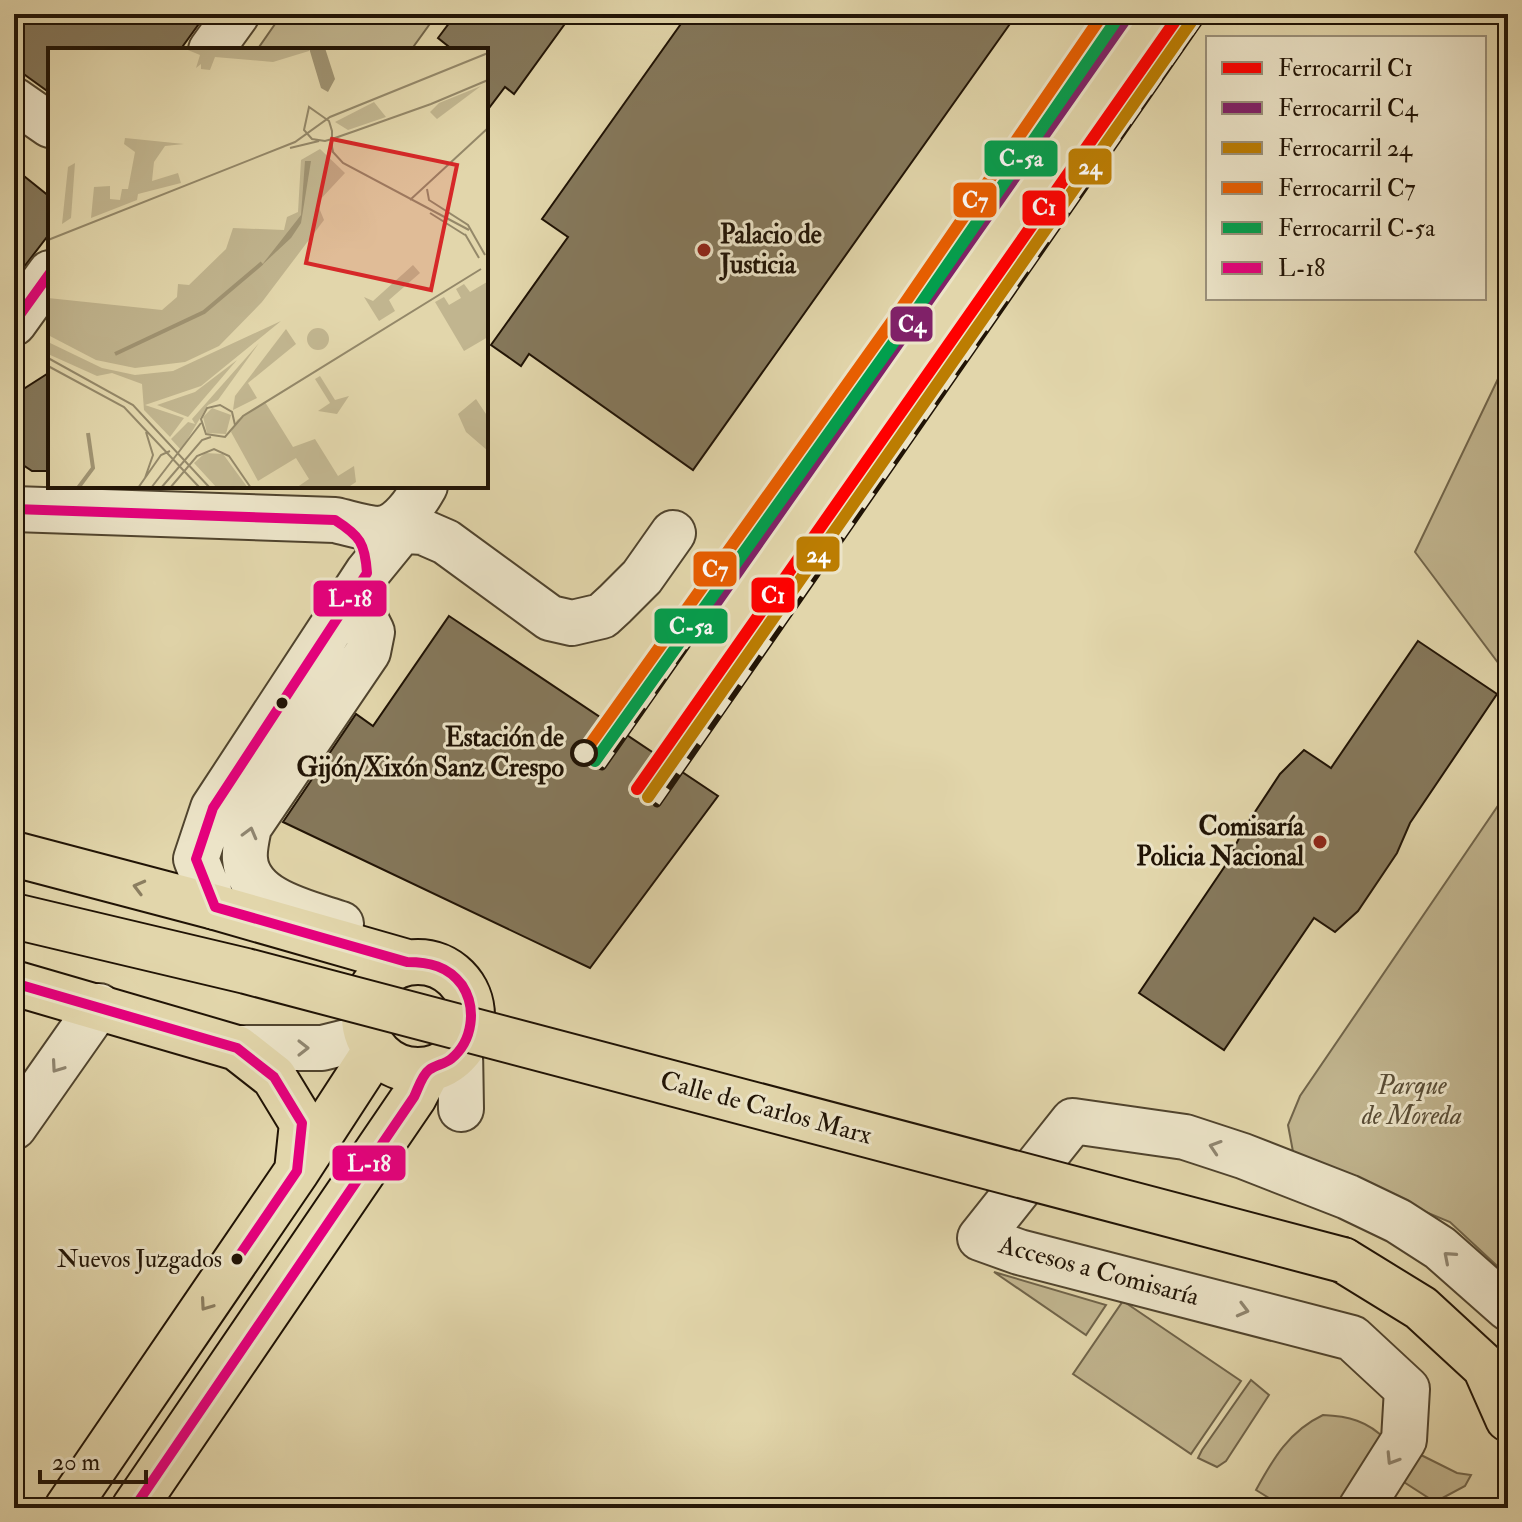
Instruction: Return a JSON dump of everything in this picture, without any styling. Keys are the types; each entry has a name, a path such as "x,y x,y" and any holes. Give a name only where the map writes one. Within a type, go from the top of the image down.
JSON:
{"main road":[{"path":"14,854 448,970 463,986 471,1005 472,1026 414,1097 134,1508"},
{"name":"Calle de Carlos Marx","path":"14,916 261,975 1343,1260 1421,1308 1496,1374 1508,1419"},
{"path":"418,962 388,970 373,985 364,1004 364,1026 371,1044 387,1061 405,1069 444,1059"},
{"path":"14,983 237,1048 274,1077 302,1123 297,1171"},
{"path":"67,1508 297,1171 371,1044"}],"street":[{"path":"212,48 237,14"},
{"path":"14,100 48,124"},
{"path":"14,323 48,276"},
{"path":"14,509 335,520 408,516 550,618 572,623 602,616 642,577 673,533"},
{"path":"215,907 196,859 213,808 408,516"},
{"path":"335,520 354,532 365,546 360,584 372,632 368,652 249,827 244,860 256,886 287,905 402,945 418,962"},
{"path":"14,1127 99,1006"},
{"path":"237,1048 322,1048 371,1044"},
{"path":"444,1059 461,1109"},
{"name":"Accesos a Comisaría","path":"1361,1508 1404,1440 1407,1389 1352,1338 1019,1252 980,1238 1073,1121 1185,1137 1348,1197 1398,1221 1440,1248 1508,1308"}],"green space":[{"path":"282,14 437,14 412,48 258,48"},
{"path":"1508,358 1508,676 1415,552"},
{"name":"Parque de Moreda","path":"1508,791 1508,1276 1450,1222 1294,1157 1288,1125 1300,1096"},
{"path":"994,1272 1106,1305 1086,1335"},
{"path":"1123,1301 1241,1381 1191,1454 1073,1374"},
{"path":"1251,1380 1269,1395 1226,1461 1217,1467 1198,1458 1202,1450"},
{"path":"1323,1415 1357,1421 1386,1440 1348,1508 1285,1508 1256,1490 1291,1438"},
{"path":"1413,1451 1457,1473 1471,1475 1465,1486 1435,1502 1396,1477"}],"building":[{"path":"14,14 206,14 181,48 48,48 48,92 14,67"},
{"path":"456,14 572,14 514,94 505,87 488,109 488,48 450,48 438,38"},
{"name":"Palacio de Justicia","path":"688,14 1017,14 693,470 529,354 521,366 491,345 568,237 542,219"},
{"path":"14,168 48,195 48,236 14,280"},
{"path":"48,373 48,471 32,471 14,459 14,402 22,390"},
{"name":"Estación de Gijón/Xixón Sanz Crespo","path":"449,616 718,796 590,968 283,822 356,714 373,726"},
{"name":"Comisaría Policia Nacional","path":"1418,641 1497,694 1410,823 1397,853 1358,911 1335,932 1314,918 1224,1050 1139,993 1227,863 1243,830 1280,774 1304,750 1331,768"}],"railway":[{"path":"657,803 1204,14"},
{"path":"913,319 1005,158"},
{"path":"602,766 694,634"}],"rail line":[{"name":"C7","path":"584,753 900,310 1103,14"},
{"name":"C4","path":"694,634 1129,14"},
{"name":"C1","path":"637,789 1180,14"},
{"name":"C-5a","path":"595,761 911,318 1115,22"},
{"name":"24","path":"648,797 1191,22"}],"transit line":[{"name":"L-18","path":"14,323 48,276"},
{"name":"L-18","path":"14,509 335,520 356,536 363,547 367,573 213,808 196,859 215,907 407,962 438,966 457,979 470,1004 470,1024 464,1043 449,1061 431,1068 424,1075 414,1097 134,1508"},
{"name":"L-18","path":"14,983 237,1048 274,1077 302,1123 297,1171 237,1259"}],"place":[{"name":"Palacio de Justicia","path":"704,250"},
{"name":"Estación de Gijón/Xixón Sanz Crespo","path":"584,753"},
{"name":"Comisaría Policia Nacional","path":"1320,842"},
{"name":"Nuevos Juzgados","path":"237,1259"}]}
